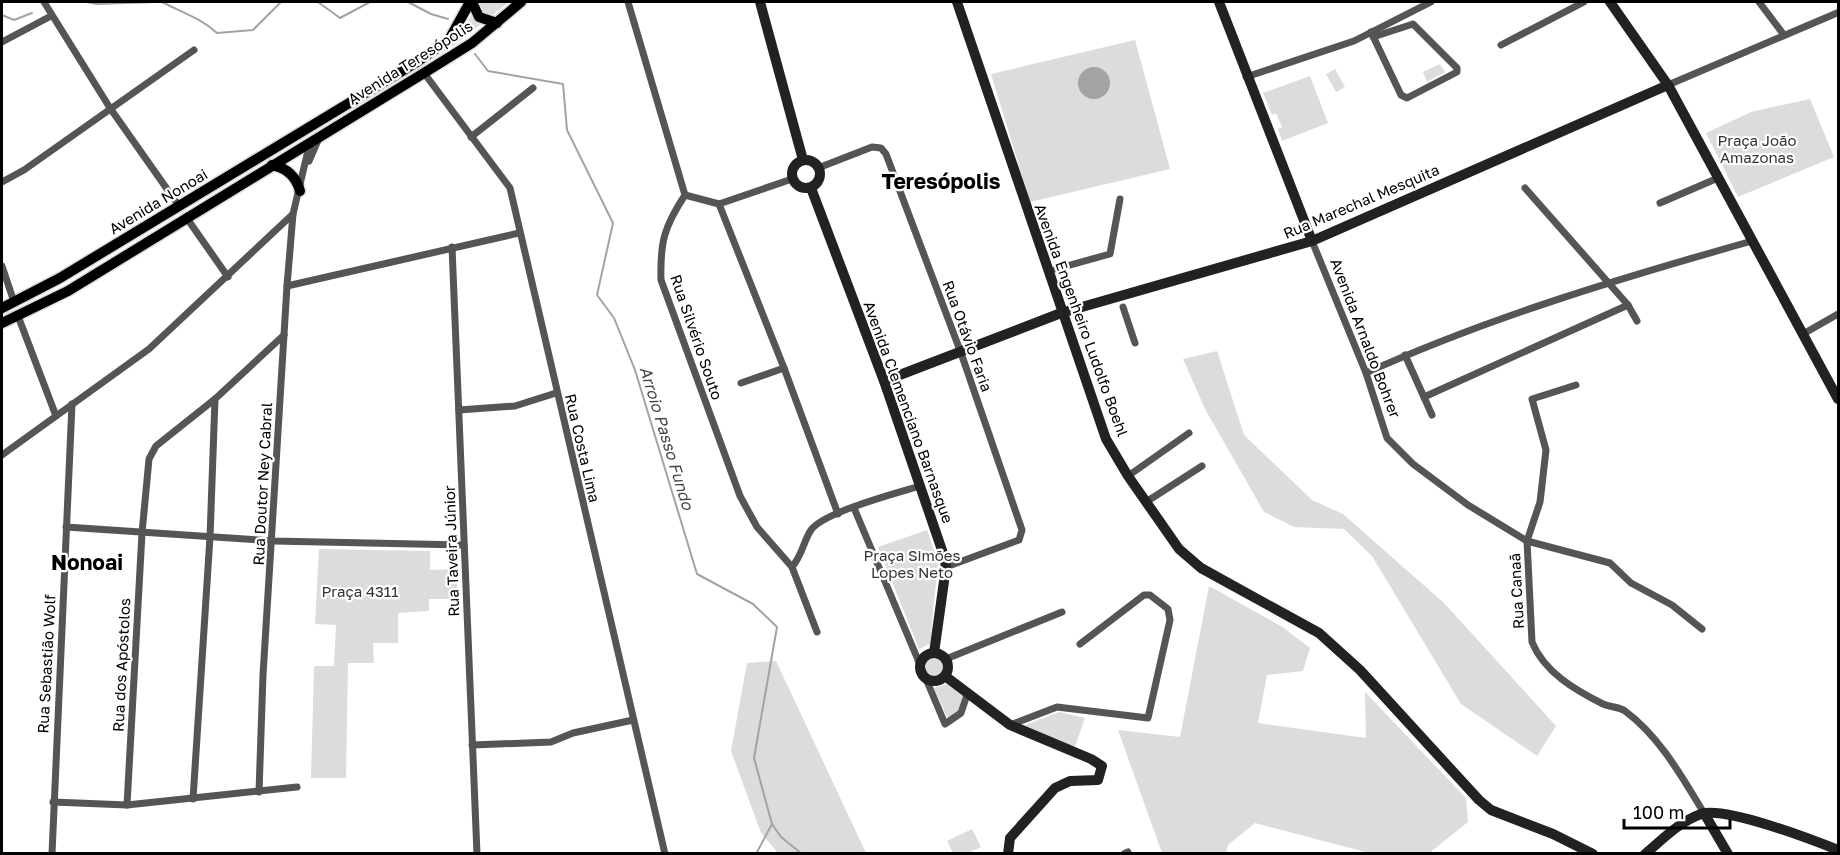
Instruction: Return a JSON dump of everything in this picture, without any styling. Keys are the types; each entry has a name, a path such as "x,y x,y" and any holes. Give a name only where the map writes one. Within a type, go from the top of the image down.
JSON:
{"main road":[{"path":"471,2 479,17 497,23"},
{"name":"Avenida Teresópolis","path":"328,116 449,40 471,2"},
{"name":"Avenida Teresópolis","path":"315,139 424,73 497,23 521,2"},
{"path":"315,139 312,133 324,124 328,116"},
{"name":"Avenida Nonoai","path":"2,308 60,278 328,116"},
{"name":"Avenida Nonoai","path":"2,322 68,291 315,139"},
{"path":"272,165 288,171 296,180 300,190"}],"street":[{"path":"44,2 110,108 179,206"},
{"path":"628,2 685,195 719,204 792,179"},
{"path":"760,2 803,160"},
{"name":"Avenida Engenheiro Ludolfo Boehl","path":"957,2 1061,313 1106,439 1128,476 1179,549 1202,568 1294,617 1328,640 1360,670 1479,800 1491,810 1553,834 1593,854"},
{"name":"Avenida Arnaldo Bohrer","path":"1220,2 1246,76 1366,372 1387,438 1424,474 1468,506 1527,541 1610,563 1631,583 1672,605 1702,629"},
{"path":"1372,34 1431,2"},
{"path":"1501,45 1584,2"},
{"path":"1610,2 1668,85 1839,399"},
{"path":"1759,2 1784,36"},
{"name":"Rua Marechal Mesquita","path":"884,381 1061,313 1312,241 1837,13"},
{"path":"2,42 51,16"},
{"path":"1246,76 1372,34 1406,24 1418,26 1457,68 1457,72 1407,98 1401,95 1372,34"},
{"path":"2,182 24,170 194,50"},
{"name":"Rua Costa Lima","path":"424,73 510,188 665,854"},
{"path":"471,137 533,88"},
{"name":"Rua Doutor Ney Cabral","path":"303,178 315,139"},
{"name":"Rua Doutor Ney Cabral","path":"259,792 262,675 273,541 293,214 315,139"},
{"name":"Rua Otávio Faria","path":"818,168 872,147 881,148 961,353 1022,536 1019,540 946,567"},
{"path":"803,160 814,163 818,168 820,175 817,183 811,188 796,185 792,179 793,167 803,160"},
{"path":"1660,203 1718,178"},
{"name":"Avenida Clemenciano Barnasque","path":"811,188 884,381 946,567 934,653"},
{"path":"1525,188 1628,305 1637,321"},
{"name":"Rua Silvério Souto","path":"685,195 672,215 660,247 661,280 740,496 758,527 792,567 817,632"},
{"path":"1056,269 1110,254 1120,200"},
{"path":"719,204 784,368 838,514"},
{"path":"2,455 149,349 293,214"},
{"path":"186,217 228,277"},
{"path":"287,286 357,272 452,247 519,233"},
{"path":"1366,372 1405,355 1606,282 1752,241"},
{"name":"Rua Taveira Júnior","path":"452,247 477,854"},
{"path":"2,266 14,302"},
{"path":"1424,397 1628,305"},
{"path":"1123,307 1135,343"},
{"path":"1803,334 1839,314"},
{"path":"18,315 56,416"},
{"name":"Rua dos Apóstolos","path":"126,805 142,533 150,459 156,446 215,399 284,334"},
{"path":"1405,355 1432,415"},
{"path":"741,383 784,368"},
{"name":"Rua Canaã","path":"1576,385 1532,399 1546,450 1540,502 1527,541 1532,642 1536,654 1570,686 1613,708 1624,710 1666,752 1704,813"},
{"path":"459,410 515,406 556,393"},
{"path":"193,799 210,537 215,399"},
{"name":"Rua Sebastião Wolf","path":"52,854 72,404"},
{"path":"1128,476 1189,433"},
{"path":"1146,502 1202,465"},
{"path":"792,567 801,556 811,530 818,523 854,508 920,486"},
{"path":"854,508 945,724 961,713 968,692"},
{"path":"66,527 273,541 464,545"},
{"path":"1010,725 1057,707 1148,718 1170,620 1168,609 1150,595 1144,595 1080,644"},
{"path":"922,673 922,659 934,653 946,659 1062,612"},
{"path":"922,673 932,681 945,676 948,668 946,659"},
{"path":"945,676 1010,725 1097,762 1102,771 1098,780 1094,782 1070,781 1055,788 1010,838 1008,854"},
{"path":"472,745 551,742 573,733 633,720"},
{"path":"53,802 126,805 297,787"},
{"path":"1704,813 1728,854"},
{"path":"1645,854 1683,822 1704,813 1767,826 1839,850"}],"green space":[{"path":"480,2 509,2 451,48"},
{"path":"1135,40 1170,169 1030,202 991,74"},
{"path":"1440,64 1445,72 1427,82 1423,72"},
{"path":"1335,69 1345,87 1336,92 1326,74"},
{"path":"1310,76 1328,123 1282,141 1278,129 1282,127 1276,113 1272,115 1263,93"},
{"name":"Praça João Amazonas","path":"1810,99 1834,157 1738,197 1706,133 1751,112"},
{"path":"1217,351 1244,435 1312,500 1343,514 1444,603 1556,726 1537,756 1461,704 1372,556 1344,529 1294,527 1264,512 1205,409 1183,359"},
{"name":"Praça Simões Lopes Neto","path":"927,530 938,562 930,644 919,649 878,547"},
{"name":"Praça 4311","path":"319,549 430,551 430,570 457,569 457,599 429,599 429,611 398,613 398,643 373,643 374,663 348,663 346,778 311,778 314,666 334,666 336,625 315,624"},
{"path":"1209,586 1281,626 1310,648 1303,671 1267,675 1258,723 1366,738 1365,692 1466,798 1468,822 1428,854 1369,853 1255,823 1228,845 1226,853 1162,853 1118,730 1180,737"},
{"path":"935,656 943,659 946,667 943,675 935,678 927,675 924,667 927,659"},
{"path":"776,661 866,853 778,853 761,833 731,751 747,663"},
{"path":"947,684 963,695 960,709 948,719 934,688"},
{"path":"1059,712 1085,718 1074,749 1025,725"},
{"path":"972,829 981,847 968,853 953,853 947,841"}],"shaded area":[{"path":"1094,67 1105,72 1110,83 1105,94 1094,99 1083,94 1078,83 1083,72"}],"waterway":[{"name":"Arroio Passo Fundo","path":"86,2 97,4 156,2"},
{"name":"Arroio Passo Fundo","path":"162,2 198,19 217,33 253,30 281,2"},
{"name":"Arroio Passo Fundo","path":"318,2 340,18 370,2"},
{"name":"Arroio Passo Fundo","path":"408,2 431,14 448,19"},
{"name":"Arroio Passo Fundo","path":"2,15 14,20 32,13"},
{"name":"Arroio Passo Fundo","path":"475,54 488,71 563,84 567,130 613,223 597,295 614,318 635,370 697,574 753,604 777,627 754,758 772,824 781,837 802,854"},
{"path":"756,854 772,824"}],"district":[{"name":"Teresópolis","path":"941,181"},
{"name":"Nonoai","path":"87,562"}]}
